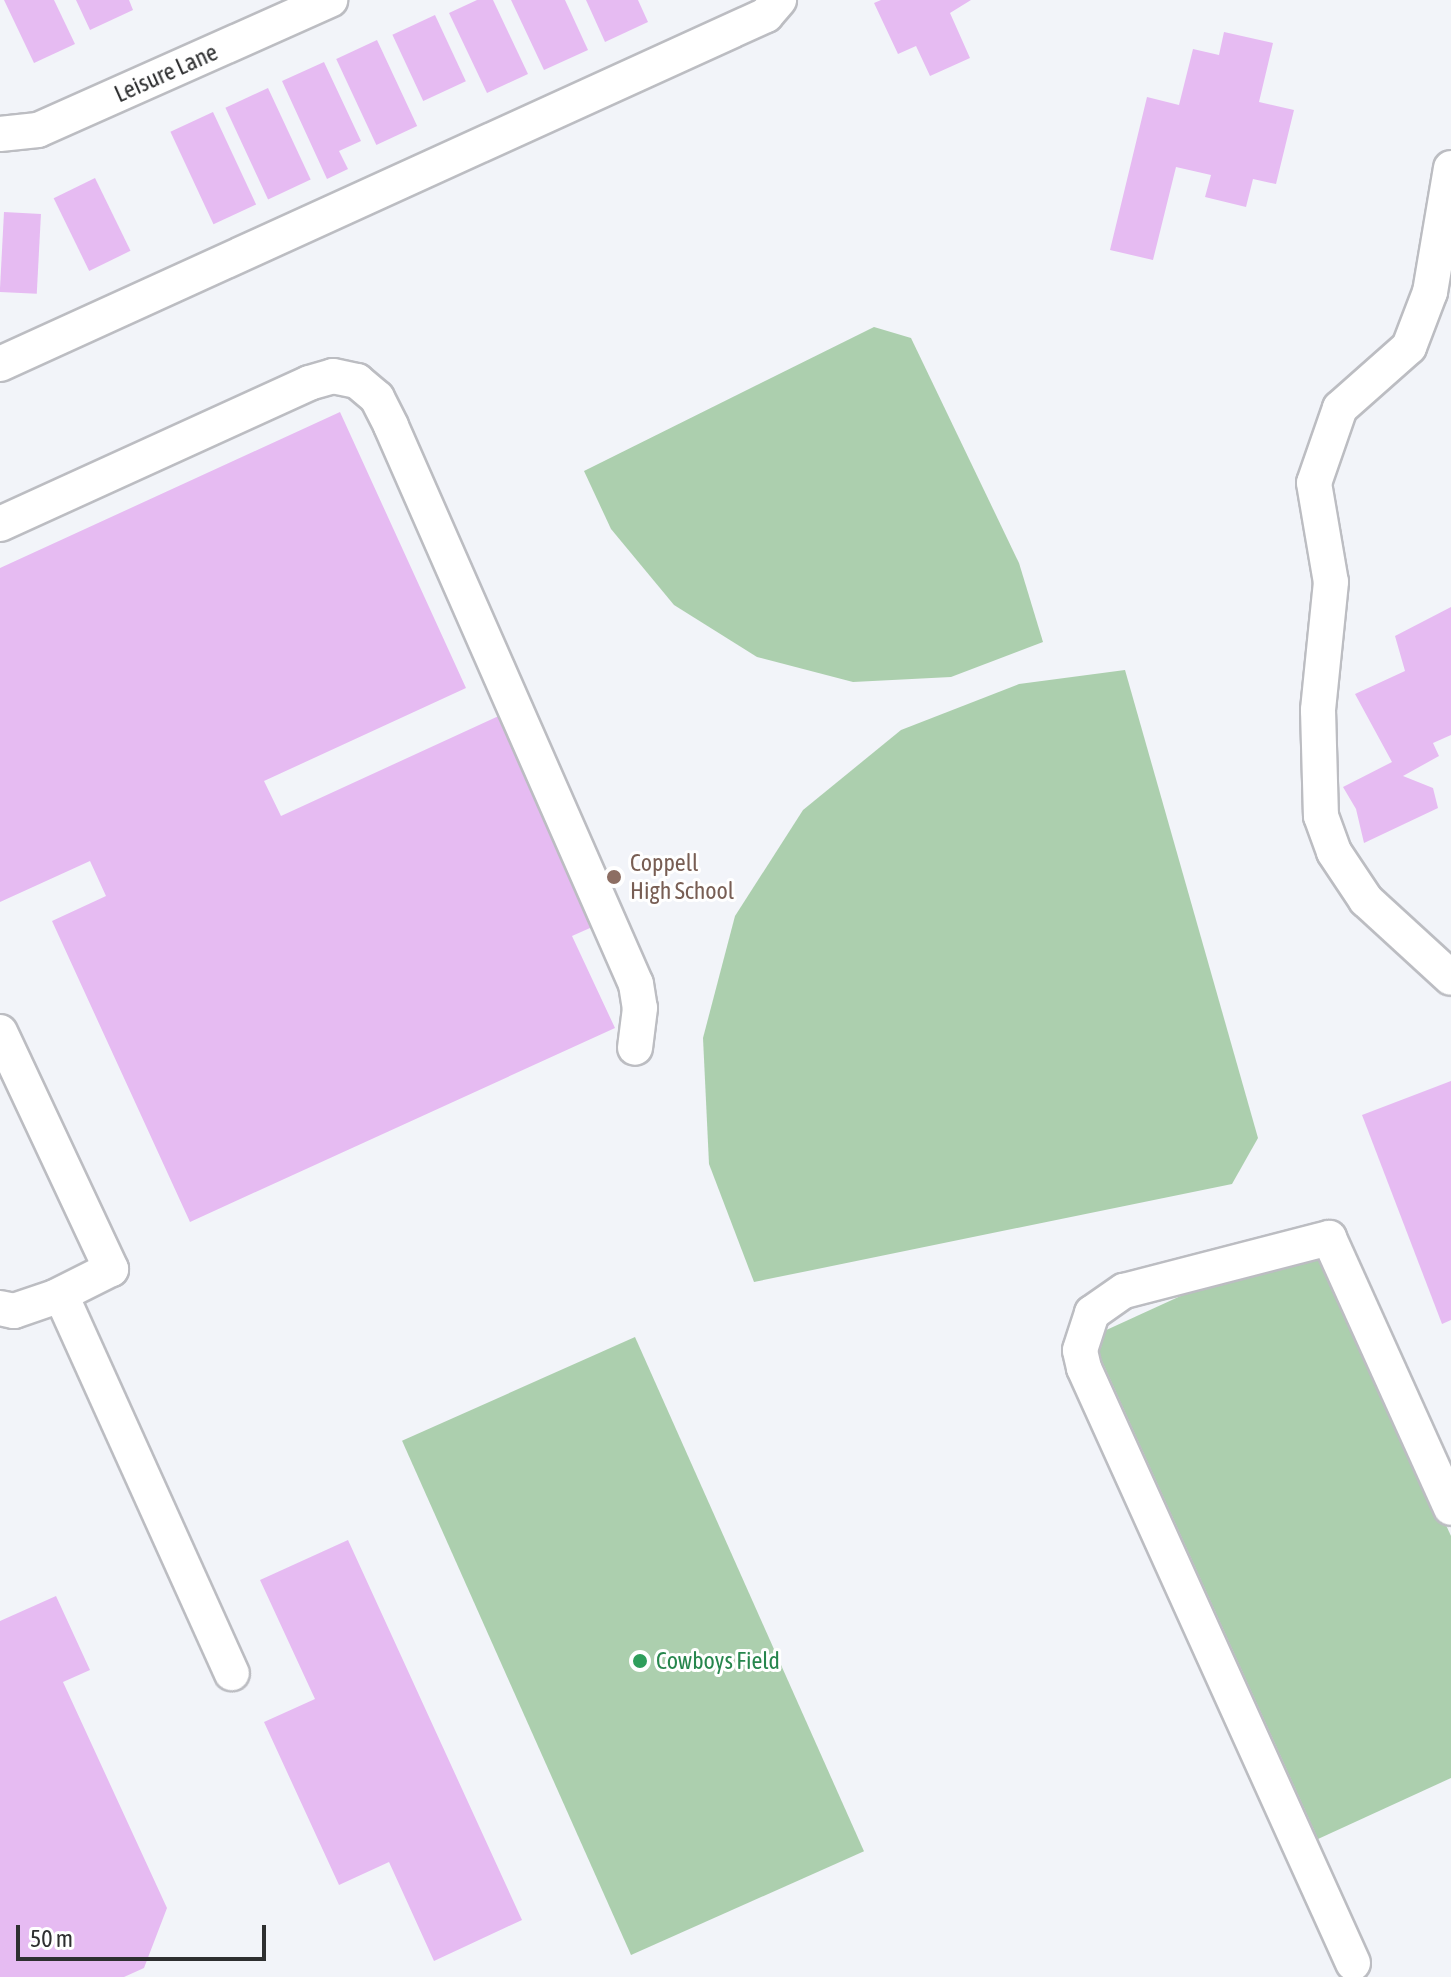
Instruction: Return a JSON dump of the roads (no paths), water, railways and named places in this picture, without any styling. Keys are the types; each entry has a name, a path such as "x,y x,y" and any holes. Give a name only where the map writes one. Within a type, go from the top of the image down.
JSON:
{"street":[{"name":"Leisure Lane","path":"0,134 38,130 330,0"},
{"path":"0,364 713,40 766,15 779,0"},
{"path":"1451,168 1430,292 1409,347 1340,408 1314,483 1331,582 1318,710 1321,816 1334,852 1366,900 1451,978"},
{"path":"0,524 309,383 333,376 357,381 377,398 391,426 636,984 640,1008 635,1048"},
{"path":"0,1032 111,1269 61,1295 14,1311 0,1308"},
{"path":"1353,1963 1084,1368 1083,1330 1092,1313 1124,1291 1329,1238 1451,1508"},
{"path":"61,1295 232,1673"}],"place":[{"name":"Coppell High School","path":"614,877"},
{"name":"Cowboys Field","path":"640,1661"}]}
